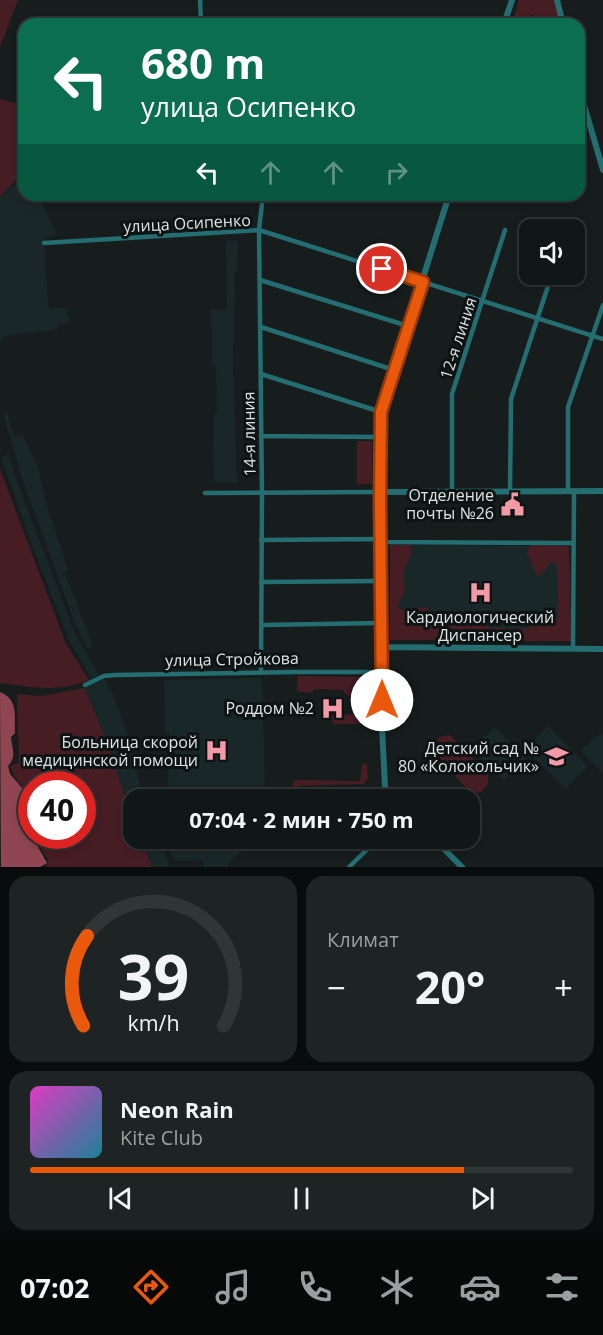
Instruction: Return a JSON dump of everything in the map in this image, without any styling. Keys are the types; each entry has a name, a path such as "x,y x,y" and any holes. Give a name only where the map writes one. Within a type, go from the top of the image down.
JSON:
{"street":[{"path":"200,0 201,18"},
{"path":"506,18 512,0"},
{"path":"557,0 562,18"},
{"path":"585,108 603,170"},
{"name":"14-я линия","path":"261,673 260,230 262,201"},
{"path":"387,789 380,623 381,412 447,201"},
{"name":"улица Осипенко","path":"44,243 260,230 603,339"},
{"name":"12-я линия","path":"452,492 452,394 505,230"},
{"path":"260,280 408,327"},
{"path":"510,492 511,399 548,285"},
{"path":"573,649 574,543 568,407 603,305"},
{"path":"261,327 394,370"},
{"path":"261,374 381,412"},
{"path":"261,436 380,437"},
{"path":"205,493 603,491"},
{"path":"261,540 574,543"},
{"path":"261,582 380,581"},
{"path":"261,625 380,623"},
{"path":"382,647 603,649"},
{"name":"улица Стройкова","path":"85,685 104,676 382,672"},
{"path":"349,867 368,849"},
{"path":"444,849 462,867"}],"shaded area":[{"path":"0,0 18,0 0,47"},
{"path":"519,0 554,0 559,18 536,18 530,15 530,18 514,18"},
{"path":"0,99 18,103 18,178 0,197"},
{"path":"18,181 18,201 41,201 57,235 44,239 48,306 67,308 67,316 70,318 67,323 58,324 58,329 4,336 0,339 0,198"},
{"path":"226,241 238,241 233,362 237,482 214,482 213,415 217,414 216,366 212,366 211,310 227,310"},
{"path":"7,413 14,436 22,434 38,467 46,503 68,569 64,571 93,645 87,648 74,621 22,478 2,414"},
{"path":"357,441 372,441 372,484 357,484"},
{"path":"8,454 76,636 99,675 91,678 69,640 1,457"},
{"path":"0,469 66,644 89,680 56,688 0,683"},
{"name":"Кардиологический Диспансер","path":"390,545 569,546 571,641 503,641 501,638 390,640"},
{"path":"390,545 410,545 411,549 404,573 404,592 398,608 402,610 423,607 439,615 460,616 467,625 529,629 529,625 554,625 558,616 557,565 553,562 549,563 538,576 527,553 530,545 569,546 571,641 519,641 519,639 492,638 488,640 390,640"},
{"path":"298,676 367,677 370,679 368,724 333,724 332,716 354,714 357,711 357,697 346,695 343,690 315,689 311,693 297,691"},
{"name":"Больница скорой медицинской помощи","path":"262,678 265,789 168,789 169,733 165,732 164,680"},
{"path":"104,679 113,694 132,748 141,789 123,790 102,729 84,688"},
{"path":"84,688 102,729 123,790 123,849 145,849 152,867 46,867 48,859 41,849 96,849 96,771 18,771 18,781 10,766 19,763 17,694 41,696"},
{"path":"0,692 10,699 14,709 15,733 11,737 13,756 8,766 10,774 18,783 18,849 39,849 47,863 40,867 1,867"},
{"name":"Детский сад № 80 «Колокольчик»","path":"548,726 588,766 566,789 525,749"},
{"path":"495,727 526,758 504,781 472,749"},
{"path":"600,733 603,736 603,774 581,751"},
{"path":"450,735 488,774 488,784 480,793 480,789 467,789 434,753 434,744 440,737"},
{"path":"365,763 367,765 368,778 364,784 296,786 312,789 293,789 293,782 296,780 360,781 362,765"},
{"path":"145,849 163,849 169,867 152,867"},
{"path":"169,849 244,849 228,864 228,867 204,867 203,860 175,861"}],"place":[{"name":"Отделение почты №26","path":"512,504"},
{"name":"Кардиологический Диспансер","path":"480,592"},
{"name":"Роддом №2","path":"332,708"},
{"name":"Больница скорой медицинской помощи","path":"216,751"},
{"name":"Детский сад № 80 «Колокольчик»","path":"557,757"}],"route":[{"path":"382,269 423,282 381,412 382,700"}]}
